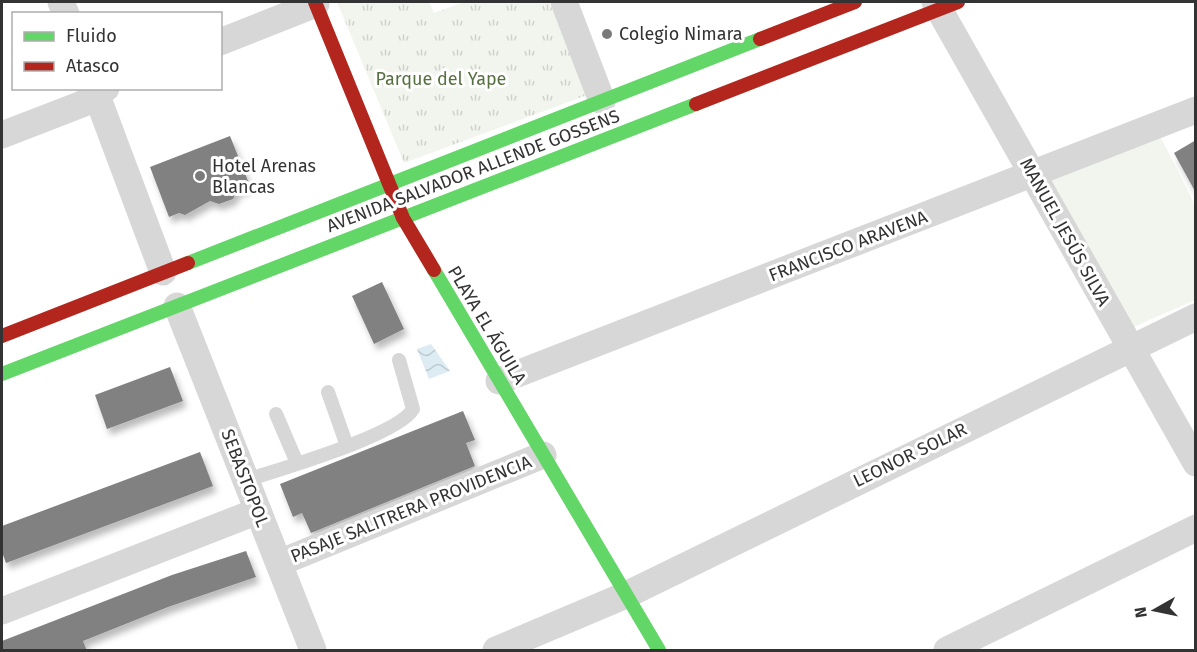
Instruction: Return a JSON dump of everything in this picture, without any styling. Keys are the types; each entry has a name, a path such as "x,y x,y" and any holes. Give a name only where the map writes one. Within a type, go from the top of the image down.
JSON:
{"main road":[{"name":"AVENIDA SALVADOR ALLENDE GOSSENS","path":"2,336 855,2"},
{"name":"PLAYA EL ÁGUILA","path":"316,3 403,218 659,651"},
{"name":"AVENIDA SALVADOR ALLENDE GOSSENS","path":"2,374 944,4"}],"street":[{"path":"564,2 602,100"},
{"path":"222,41 316,3"},
{"name":"MANUEL JESÚS SILVA","path":"944,4 1032,174 1196,463"},
{"path":"2,135 99,91 164,272"},
{"name":"FRANCISCO ARAVENA","path":"500,381 1196,110"},
{"name":"SEBASTOPOL","path":"177,306 313,651"},
{"name":"LEONOR SOLAR","path":"496,651 626,594 1130,347 1196,317"},
{"name":"PASAJE SALITRERA PROVIDENCIA","path":"279,563 543,455"},
{"path":"2,611 258,511"},
{"path":"947,651 1196,528"}],"lane":[{"path":"247,480 347,446 400,424 409,417 413,409 399,360"},
{"path":"328,392 347,446"},
{"path":"276,414 297,463"}],"green space":[{"name":"Parque del Yape","path":"337,2 429,2 434,13 464,2 549,2 590,94 404,163"},
{"path":"1161,138 1195,205 1195,300 1131,328 1047,179"}],"water":[{"path":"431,344 450,371 429,379 417,349"}],"building":[{"name":"Hotel Arenas Blancas","path":"230,136 250,186 237,191 233,199 219,204 210,201 185,215 179,213 169,217 150,167"},
{"path":"1196,140 1196,193 1174,153"},
{"path":"382,282 404,329 374,344 352,296"},
{"path":"170,367 183,401 107,429 95,395"},
{"path":"463,411 475,440 466,443 475,466 311,533 302,513 293,517 280,484"},
{"path":"200,452 213,486 6,563 2,552 2,526"},
{"path":"246,551 256,577 168,607 83,641 87,651 2,651 2,641 172,575"}],"traffic: fast":[{"path":"188,263 760,39"},
{"path":"2,374 696,104"},
{"path":"434,270 659,650"}],"traffic: jam":[{"path":"315,2 403,218 434,270"},
{"path":"760,39 855,2"},
{"path":"696,104 958,2"},
{"path":"2,336 188,263"}],"place":[{"name":"Colegio Nimara","path":"607,34"},
{"name":"Hotel Arenas Blancas","path":"200,176"}]}
